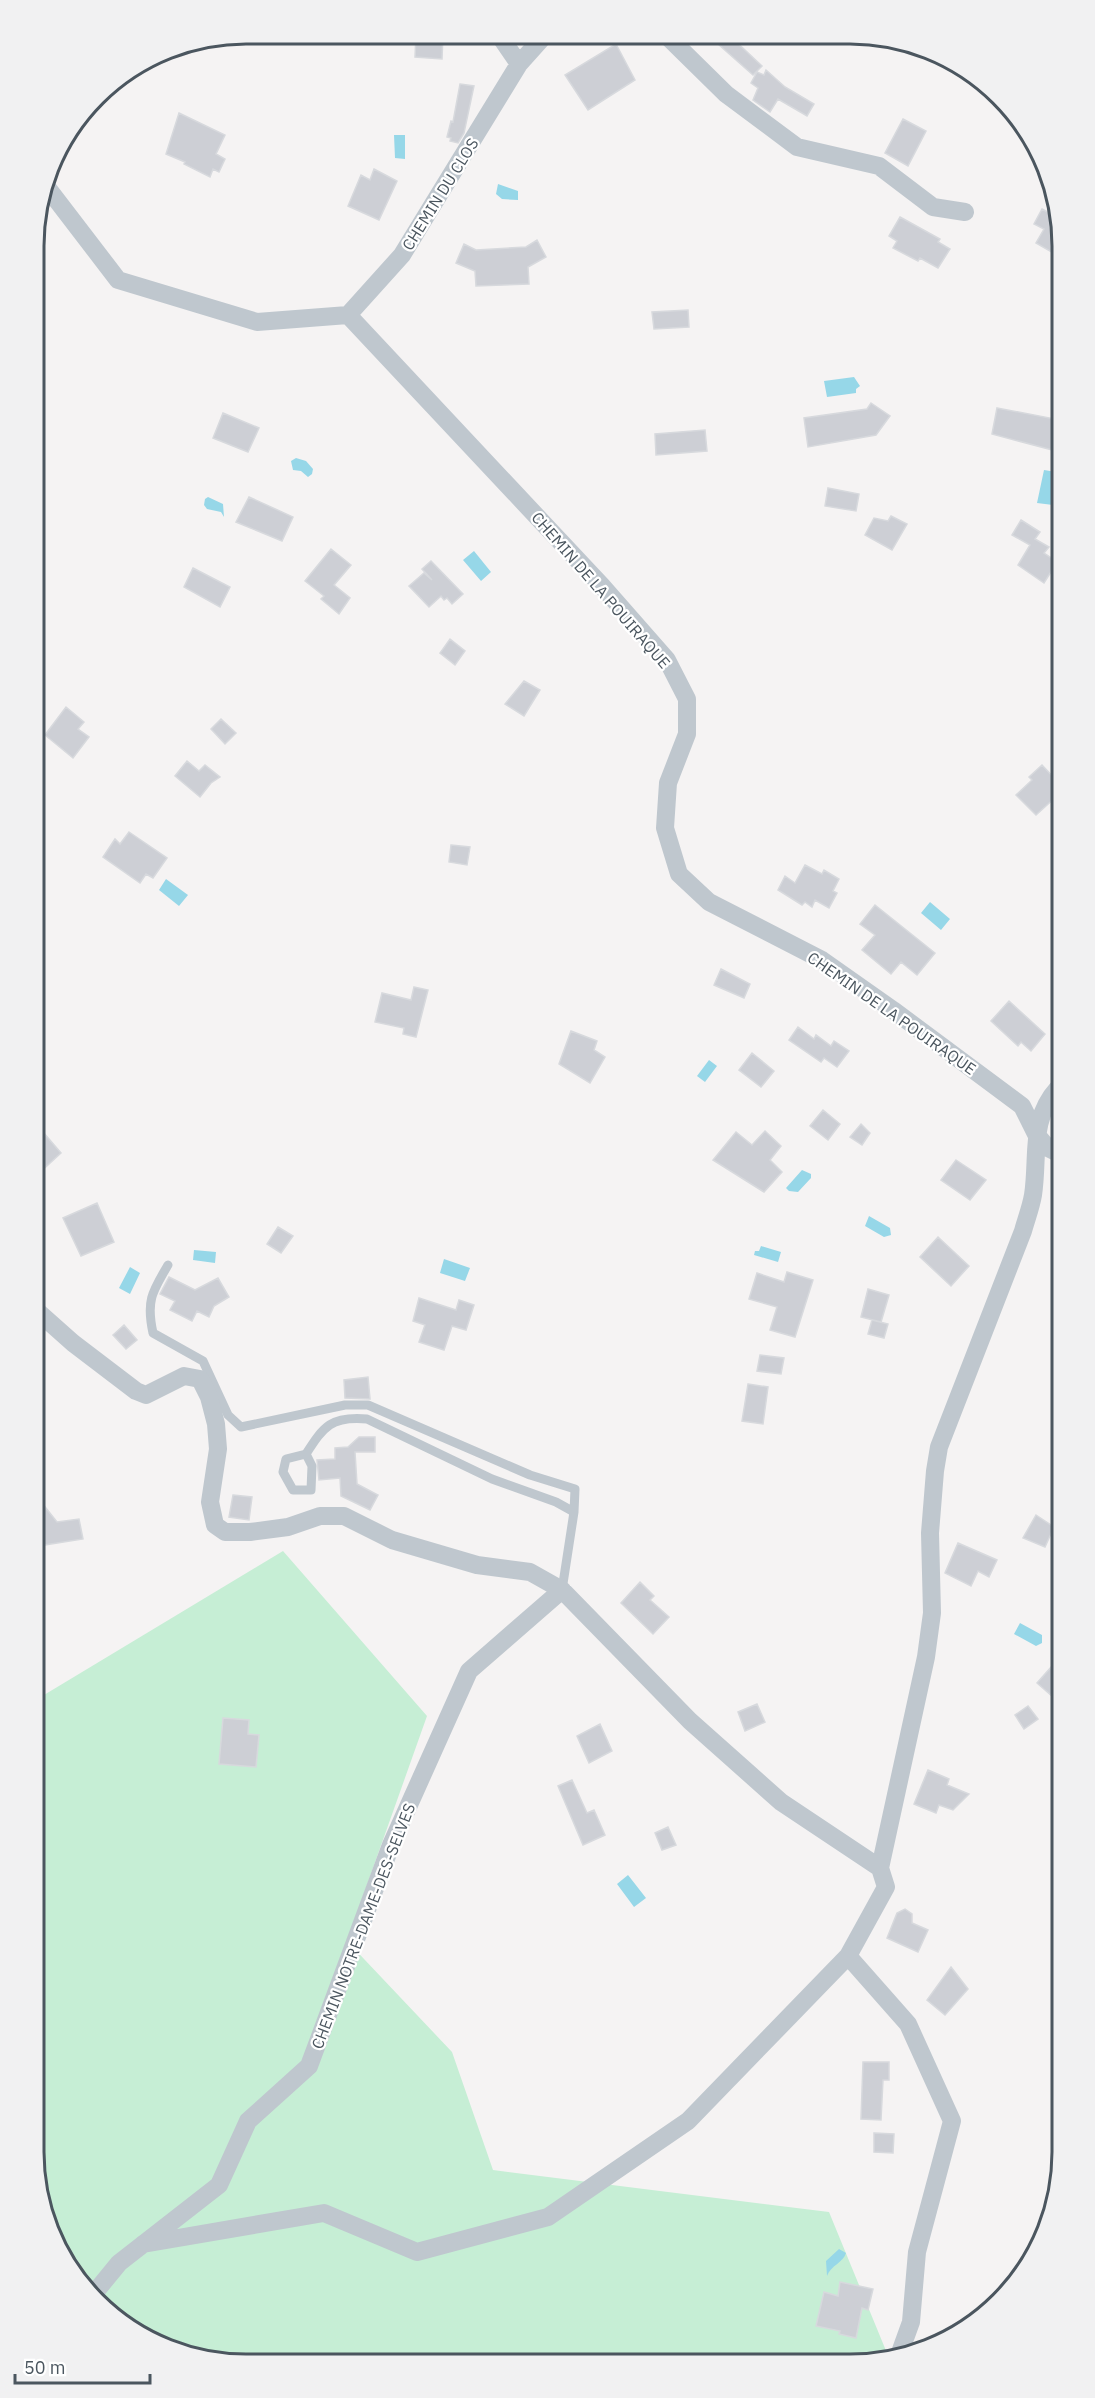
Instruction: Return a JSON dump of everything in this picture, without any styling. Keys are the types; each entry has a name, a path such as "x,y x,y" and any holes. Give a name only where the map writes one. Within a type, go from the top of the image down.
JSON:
{"street":[{"path":"505,44 519,64"},
{"name":"CHEMIN DU CLOS","path":"348,315 402,255 519,64 537,44"},
{"path":"675,44 726,94 797,147 879,166 933,207 965,212"},
{"path":"50,192 118,280 257,322 348,315"},
{"name":"CHEMIN DE LA POUIRAQUE","path":"348,315 586,569 667,660 687,699 687,734 668,783 665,828 679,874 709,903 822,960 902,1017 1022,1106 1036,1134"},
{"name":"CHEMIN NOTRE-DAME-DES-SELVES","path":"143,2244 324,2213 417,2252 548,2217 688,2121 848,1956 886,1887 880,1868 926,1657 931,1624 930,1533 939,1447 1023,1231 1033,1197 1036,1134 1046,1101 1052,1095"},
{"path":"1036,1134 1052,1150"},
{"path":"44,1317 82,1350 136,1391 146,1395 184,1376 200,1379 209,1397 216,1424 218,1449 210,1502 215,1525 225,1532 250,1532 288,1527 320,1516 344,1516 392,1540 477,1565 530,1572 562,1590 690,1721 781,1802 880,1868"},
{"name":"CHEMIN NOTRE-DAME-DES-SELVES","path":"98,2289 119,2263 219,2185 248,2121 309,2066 391,1845 469,1671 562,1590"},
{"path":"848,1956 908,2024 952,2121 917,2252 911,2322 902,2348"}],"lane":[{"path":"168,1265 151,1294 149,1317 153,1333 203,1361 228,1415 241,1427 345,1405 368,1405 530,1475 575,1489 574,1512 562,1590"},
{"path":"306,1454 322,1428 345,1420 367,1419 492,1479 556,1502 574,1512"}],"green space":[{"path":"283,1551 427,1716 347,1941 452,2052 493,2170 829,2212 886,2351 850,2354 219,2353 180,2344 156,2334 122,2313 85,2276 71,2254 50,2205 45,2179 44,1695"}],"water":[{"path":"394,135 405,135 405,159 395,158"},
{"path":"498,184 518,191 518,200 502,199 496,194"},
{"path":"854,377 860,386 856,389 856,393 827,397 824,381"},
{"path":"296,458 306,461 313,469 312,474 308,477 301,471 293,470 291,461"},
{"path":"1044,470 1052,471 1052,505 1037,503"},
{"path":"208,497 223,504 224,517 221,512 207,509 204,505"},
{"path":"474,551 491,572 481,581 463,560"},
{"path":"166,879 188,895 179,906 159,890"},
{"path":"930,902 950,919 941,930 921,913"},
{"path":"709,1060 717,1066 705,1082 697,1076"},
{"path":"802,1170 811,1174 811,1178 798,1192 789,1191 786,1188"},
{"path":"869,1216 890,1228 891,1235 884,1237 865,1226"},
{"path":"761,1246 781,1252 778,1262 754,1255"},
{"path":"194,1250 216,1252 215,1263 193,1260"},
{"path":"444,1259 470,1268 465,1281 440,1273"},
{"path":"130,1267 140,1273 130,1294 119,1288"},
{"path":"1020,1623 1042,1635 1042,1643 1036,1646 1014,1634"},
{"path":"628,1875 646,1898 634,1907 617,1884"},
{"path":"839,2249 846,2253 827,2276 826,2261"}],"building":[{"path":"416,44 443,44 442,59 415,57"},
{"path":"616,44 635,80 588,110 565,75"},
{"path":"718,44 739,44 762,66 753,75"},
{"path":"766,70 785,87 814,104 807,116 778,99 770,112 753,100 758,88 751,83 757,72 764,75"},
{"path":"460,84 474,86 464,133 458,143 450,141 451,138 447,137 451,121 453,122"},
{"path":"179,113 225,135 216,154 225,159 219,172 213,169 210,177 166,154"},
{"path":"903,119 926,131 908,166 885,153"},
{"path":"374,169 397,181 379,220 348,206 361,175 370,180"},
{"path":"1042,209 1049,213 1052,252 1036,243 1044,229 1034,224"},
{"path":"900,217 940,239 938,242 950,249 938,268 920,258 918,261 893,248 897,241 889,236"},
{"path":"537,240 546,257 528,267 529,284 476,286 475,271 456,263 464,244 476,250 526,247"},
{"path":"688,310 689,327 654,329 652,312"},
{"path":"871,403 890,416 876,435 808,447 804,418 867,409"},
{"path":"997,408 1052,418 1052,450 992,434"},
{"path":"223,413 259,428 248,452 213,438"},
{"path":"705,430 707,451 656,455 655,434"},
{"path":"828,488 859,494 856,511 825,506"},
{"path":"249,497 293,517 282,541 236,522"},
{"path":"891,516 907,524 892,550 865,535 874,518 888,521"},
{"path":"1021,520 1040,532 1035,539 1049,547 1044,553 1052,558 1052,571 1044,583 1018,565 1030,545 1012,535"},
{"path":"331,549 351,565 334,585 350,598 339,614 321,599 324,596 305,581"},
{"path":"431,561 463,594 452,604 447,598 444,600 441,596 429,607 409,586 424,573 432,580 422,569"},
{"path":"193,568 230,587 220,607 184,587"},
{"path":"450,639 465,651 455,665 440,653"},
{"path":"524,681 540,690 524,716 505,704"},
{"path":"66,707 84,722 78,729 89,737 73,758 45,735"},
{"path":"221,719 236,733 225,744 211,729"},
{"path":"187,761 199,771 205,765 220,777 211,783 200,797 175,776"},
{"path":"1042,765 1052,775 1052,801 1036,815 1016,795 1032,780 1029,777"},
{"path":"129,832 167,858 153,878 146,874 140,883 103,857 115,839 120,844"},
{"path":"451,845 470,847 467,865 449,862"},
{"path":"805,865 822,874 824,870 839,879 833,891 837,893 829,908 815,900 812,907 805,902 802,905 778,890 785,876 795,883"},
{"path":"875,905 935,953 917,975 901,962 891,974 862,950 875,935 860,924"},
{"path":"721,969 750,984 744,998 714,985"},
{"path":"414,987 428,990 416,1037 403,1034 404,1028 375,1022 382,993 411,1000"},
{"path":"1009,1001 1045,1034 1031,1051 1021,1042 1018,1046 991,1021"},
{"path":"798,1027 814,1039 816,1035 831,1046 834,1041 849,1051 837,1067 824,1058 821,1062 789,1040"},
{"path":"571,1031 597,1041 594,1050 605,1057 590,1083 559,1064"},
{"path":"752,1053 774,1071 761,1087 739,1070"},
{"path":"823,1110 840,1124 828,1140 810,1126"},
{"path":"861,1124 870,1133 862,1145 850,1137"},
{"path":"765,1131 781,1146 770,1160 782,1172 764,1192 713,1160 736,1132 752,1145"},
{"path":"44,1133 61,1153 44,1169"},
{"path":"956,1160 986,1180 970,1200 941,1180"},
{"path":"97,1203 114,1242 81,1256 63,1218"},
{"path":"278,1227 293,1236 281,1253 267,1244"},
{"path":"938,1237 969,1266 951,1286 920,1257"},
{"path":"787,1272 813,1280 795,1337 770,1330 777,1307 749,1299 757,1273 784,1282"},
{"path":"169,1277 195,1290 218,1278 229,1297 214,1306 209,1317 197,1311 192,1321 170,1310 175,1301 160,1294"},
{"path":"868,1289 889,1295 881,1322 861,1317"},
{"path":"419,1298 456,1310 459,1300 474,1305 466,1330 452,1326 444,1350 419,1342 425,1325 413,1321"},
{"path":"872,1320 888,1324 884,1338 868,1334"},
{"path":"124,1325 137,1340 126,1349 113,1335"},
{"path":"760,1355 784,1358 781,1374 757,1371"},
{"path":"368,1377 370,1399 345,1398 344,1380"},
{"path":"748,1384 768,1387 763,1424 742,1421"},
{"path":"359,1437 375,1437 375,1452 355,1452 357,1484 378,1495 370,1510 341,1496 340,1478 319,1480 317,1460 335,1459 335,1448 348,1447"},
{"path":"233,1495 252,1497 249,1520 229,1517"},
{"path":"44,1506 57,1522 79,1519 83,1539 44,1545"},
{"path":"1036,1515 1051,1525 1051,1533 1045,1547 1023,1538"},
{"path":"958,1543 997,1560 989,1577 978,1571 971,1586 945,1573"},
{"path":"640,1582 654,1596 650,1600 669,1617 653,1634 621,1603"},
{"path":"1051,1667 1051,1695 1037,1683"},
{"path":"757,1704 765,1722 745,1731 738,1712"},
{"path":"1028,1706 1038,1719 1024,1729 1015,1715"},
{"path":"223,1718 249,1720 248,1734 259,1735 256,1767 219,1764"},
{"path":"600,1724 612,1751 589,1763 577,1736"},
{"path":"928,1770 949,1779 947,1785 969,1794 953,1810 939,1805 936,1813 914,1804"},
{"path":"572,1780 587,1813 594,1810 605,1835 583,1845 558,1786"},
{"path":"668,1827 676,1845 662,1850 655,1833"},
{"path":"905,1909 912,1914 912,1923 928,1930 918,1952 887,1938 897,1913"},
{"path":"951,1967 968,1989 945,2015 927,2000"},
{"path":"863,2062 889,2062 889,2080 883,2080 881,2120 861,2119"},
{"path":"874,2133 894,2134 893,2153 874,2152"},
{"path":"840,2282 873,2289 868,2310 862,2308 856,2338 839,2334 840,2331 816,2326 824,2292 838,2296"}]}
